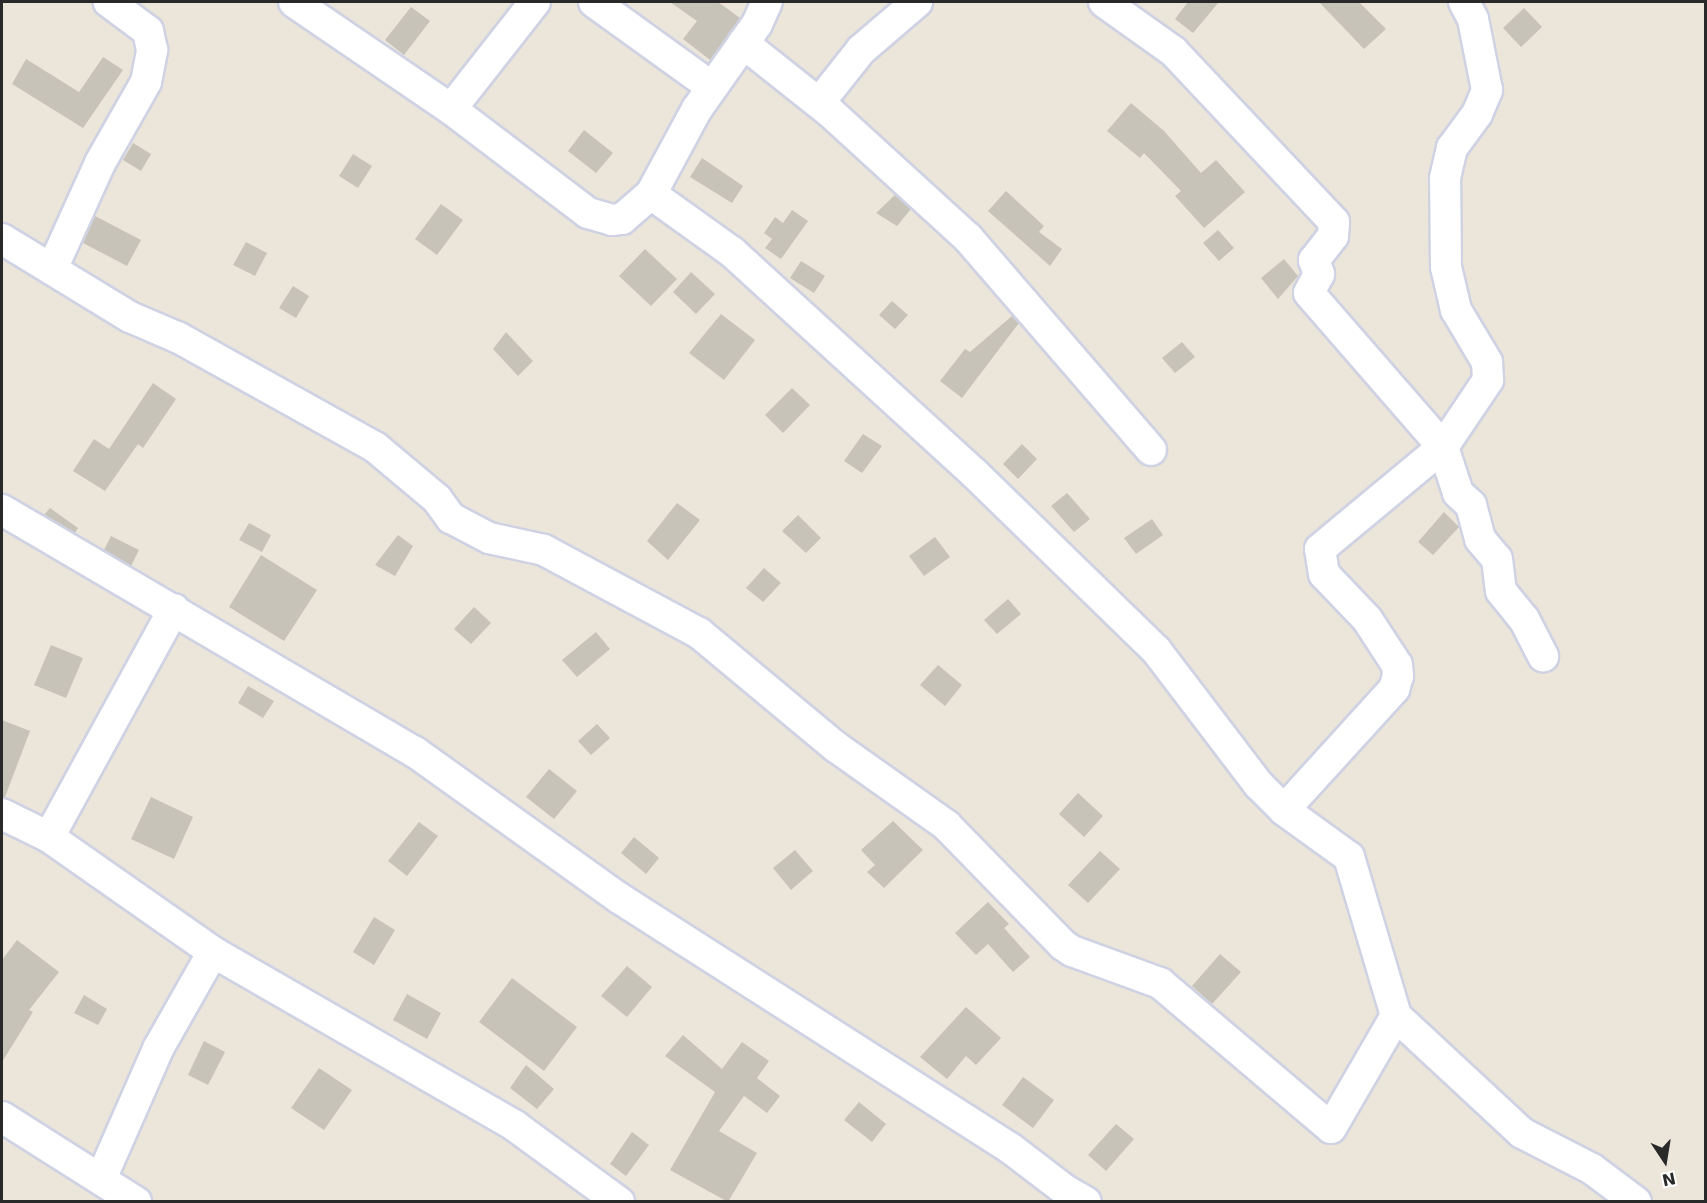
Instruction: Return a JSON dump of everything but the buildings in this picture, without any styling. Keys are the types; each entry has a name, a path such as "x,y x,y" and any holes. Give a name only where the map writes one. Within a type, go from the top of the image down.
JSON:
{"street":[{"path":"52,269 100,163 146,82 152,50 148,31 109,2"},
{"path":"294,2 451,110 600,218 612,220 629,216 651,194 683,133 743,44 767,2"},
{"path":"451,110 535,2"},
{"path":"594,2 712,87"},
{"path":"819,103 861,50 917,2"},
{"path":"1104,2 1173,51 1334,222 1333,236 1314,260 1319,274 1310,293 1443,447 1458,493 1471,505 1480,539 1497,559 1501,591 1524,619 1543,656"},
{"path":"1284,810 1395,689 1398,676 1397,665 1367,619 1324,574 1318,557 1320,549 1443,447 1488,380 1487,362 1456,310 1446,267 1445,178 1452,148 1477,114 1486,90 1473,19 1464,2"},
{"path":"743,44 819,103 968,238 1151,450"},
{"path":"651,194 732,252 975,474 1156,650 1259,785 1284,810 1348,856 1396,1016 1522,1133 1592,1169 1636,1202"},
{"path":"2,239 130,317 179,338 375,447 437,499 451,518 489,538 544,550 699,633 836,747 946,825 1072,951 1160,982 1331,1128 1396,1016"},
{"path":"2,510 415,752 619,898 1010,1148 1069,1198"},
{"path":"49,837 174,609"},
{"path":"2,814 49,837 213,952 515,1126 619,1202"},
{"path":"101,1179 159,1047 213,952"},
{"path":"2,1118 136,1202"}]}
